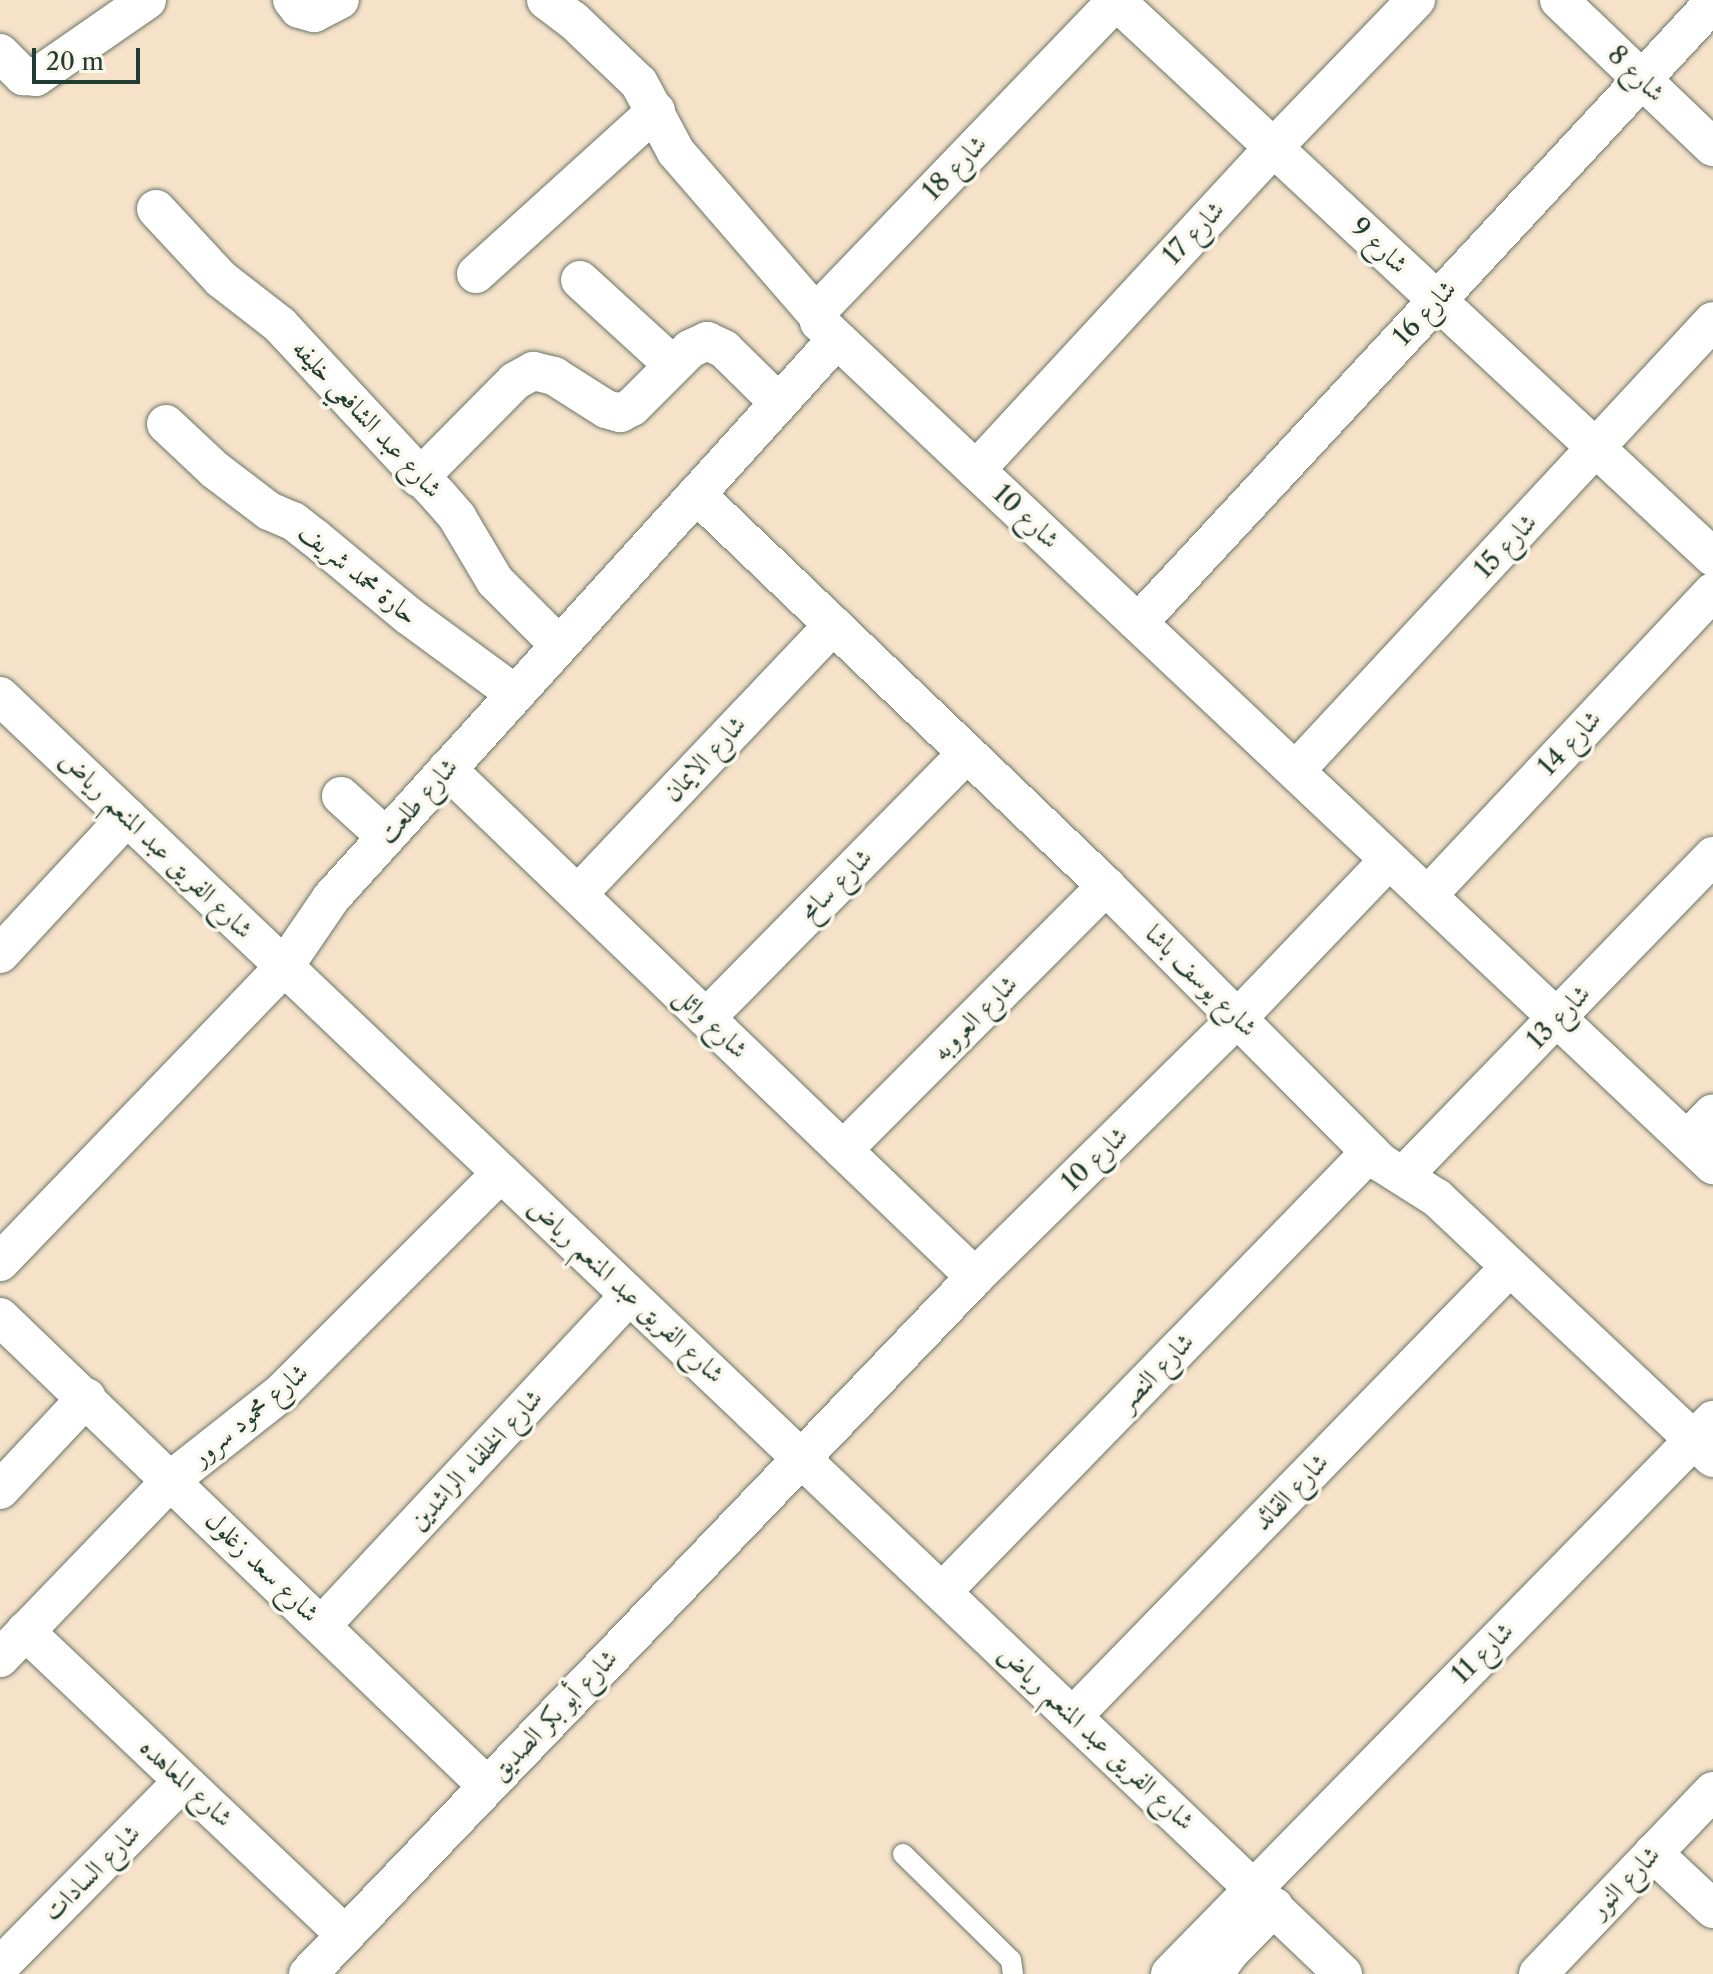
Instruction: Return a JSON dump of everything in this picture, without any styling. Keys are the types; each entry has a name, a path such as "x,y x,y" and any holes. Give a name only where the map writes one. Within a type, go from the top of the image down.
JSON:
{"street":[{"path":"0,53 23,76 36,77 147,0"},
{"path":"292,0 299,9 314,13 340,0"},
{"name":"شارع 10","path":"546,0 618,60 639,83 676,152 827,328 1700,1153"},
{"name":"شارع 9","path":"1116,0 1713,557"},
{"name":"شارع 18","path":"827,328 824,304 1116,0"},
{"name":"شارع 17","path":"976,470 1273,148 1416,0"},
{"name":"شارع 8","path":"1559,0 1713,147"},
{"name":"شارع 16","path":"1138,623 1713,3"},
{"path":"476,274 656,111"},
{"name":"شارع عبد الشافعي خليفه","path":"156,209 235,293 280,325 457,517 495,581 559,645"},
{"path":"580,280 673,365"},
{"name":"شارع 15","path":"1297,769 1713,321"},
{"name":"شارع طلعت","path":"7,1241 284,967 331,898 779,403 827,328"},
{"path":"419,478 523,374 544,372 606,409 620,413 632,407 698,343 717,343 779,403"},
{"name":"حارة محمد شريف","path":"166,424 215,470 269,511 293,521 409,616 515,694"},
{"name":"شارع يوسف باشا","path":"696,494 1106,886 1370,1152 1437,1198 1509,1268 1707,1439"},
{"name":"شارع 14","path":"1428,895 1713,592"},
{"name":"شارع الايمان","path":"578,894 833,625"},
{"name":"شارع الفريق عبد المنعم رياض","path":"0,696 1343,1974"},
{"name":"شارع سامح","path":"706,1018 967,753"},
{"name":"شارع وائل","path":"447,769 975,1277"},
{"path":"341,796 386,837"},
{"path":"0,954 127,817"},
{"name":"شارع 13","path":"1403,1176 1713,856"},
{"name":"شارع 10","path":"802,1458 975,1277 1237,1019 1389,860"},
{"name":"شارع العروبه","path":"843,1150 1106,886"},
{"path":"1700,1153 1713,1113"},
{"name":"شارع النصر","path":"942,1592 1370,1152"},
{"name":"شارع محمود سرور","path":"13,1645 172,1479 281,1393 501,1173"},
{"name":"شارع القائد","path":"1073,1716 1509,1268"},
{"name":"شارع الخلفاء الراشدين","path":"322,1625 630,1295"},
{"name":"شارع سعد زغلول","path":"0,1317 87,1397 487,1786"},
{"path":"0,1490 87,1397"},
{"name":"شارع 11","path":"1264,1897 1707,1439"},
{"name":"شارع أبو بكر الصديق","path":"308,1974 802,1458"},
{"name":"شارع المعاهده","path":"13,1645 183,1781 345,1935"},
{"name":"شارع السادات","path":"0,1966 183,1781"},
{"name":"شارع النور","path":"1538,1974 1713,1791"},
{"path":"1653,1853 1713,1909"},
{"path":"1170,1974 1264,1897"},
{"path":"1214,1974 1264,1897"}],"lane":[{"path":"903,1854 1011,1960 1013,1974"}]}
